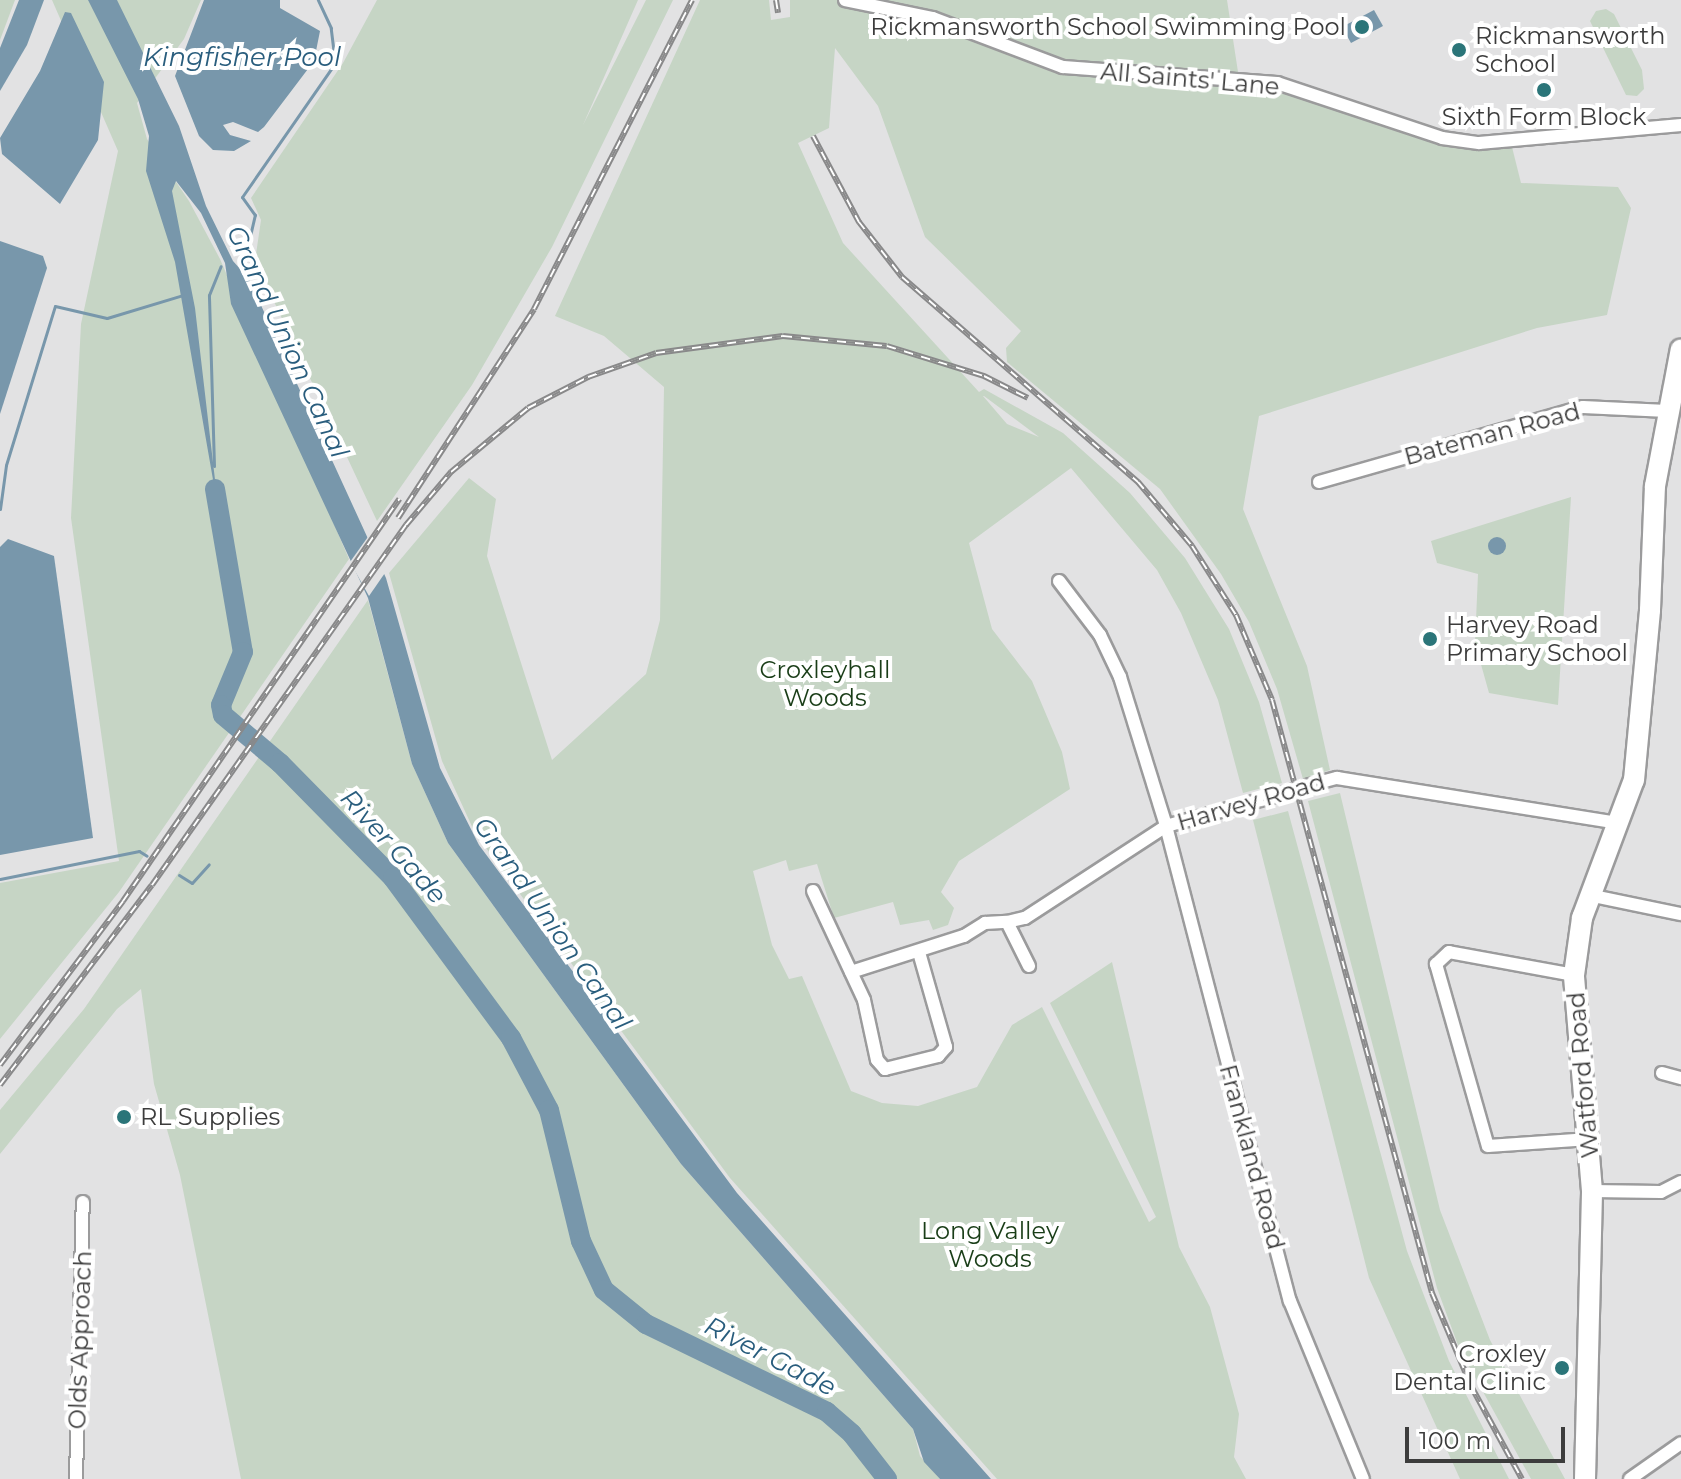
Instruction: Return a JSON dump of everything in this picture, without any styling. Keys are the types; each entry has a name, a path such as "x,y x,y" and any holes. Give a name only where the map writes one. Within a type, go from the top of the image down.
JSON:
{"main road":[{"name":"Watford Road","path":"1585,1479 1592,1191 1574,975 1589,895 1636,764 1655,486 1681,349"}],"street":[{"name":"All Saints' Lane","path":"845,0 933,18 1063,67 1277,83 1442,138 1479,143 1681,125"},
{"name":"Bateman Road","path":"1319,482 1583,407 1667,411"},
{"name":"Frankland Road","path":"1059,581 1100,635 1120,677 1166,826 1290,1301 1363,1479"},
{"name":"Harvey Road","path":"851,972 919,952 985,923 1025,918 1166,826 1337,778 1617,823"},
{"path":"813,891 851,972 881,1065 896,1068 945,1051 919,952"},
{"path":"1589,895 1681,914"},
{"path":"1007,922 1029,966"},
{"path":"1574,975 1449,952 1436,964 1488,1146 1590,1139"},
{"path":"1662,1073 1681,1078"},
{"path":"1592,1191 1661,1192 1681,1182"},
{"name":"Olds Approach","path":"76,1479 83,1202"},
{"path":"1630,1479 1681,1443"}],"green space":[{"path":"0,0 15,0 0,40"},
{"path":"52,0 201,0 184,39 137,103 147,139 189,201 220,259 349,559 119,892 0,1039 0,883 119,861 71,518 81,324 118,151"},
{"path":"377,0 638,0 583,125 646,0 673,0 552,247 472,385 377,521 255,261 261,220 251,198 343,63"},
{"name":"Croxleyhall Woods","path":"700,0 769,0 771,20 790,17 790,0 1227,0 1240,85 1273,87 1486,148 1512,147 1521,183 1618,187 1631,208 1607,315 1537,328 1259,416 1243,509 1307,666 1330,770 1303,779 1277,689 1249,622 1221,574 1160,489 1007,362 1006,348 1021,331 925,237 878,106 835,48 829,128 798,143 843,243 979,392 984,389 1063,433 1130,493 1185,558 1229,629 1259,702 1282,783 1243,793 1218,700 1181,613 1157,570 1071,468 969,543 992,629 1032,681 1062,752 1070,789 959,861 941,892 954,908 948,925 933,930 929,920 900,925 893,902 834,918 817,864 789,871 786,860 753,871 772,945 789,979 802,976 851,1091 882,1103 918,1106 977,1087 1012,1025 1042,1007 1149,1222 1156,1217 1050,1003 1112,962 1179,1247 1210,1307 1239,1414 1234,1457 1246,1479 997,1479 730,1178 475,833 442,761 389,573 469,478 496,499 487,556 552,760 646,674 660,620 664,387 604,336 555,316","holes":["983,396 1039,437 1007,424"]},
{"path":"1606,9 1614,14 1642,70 1644,89 1637,96 1626,95 1590,21 1596,11"},
{"path":"1571,497 1558,705 1489,693 1475,643 1478,574 1437,563 1431,541"},
{"path":"368,600 412,764 448,843 681,1164 913,1429 920,1456 940,1479 241,1479 180,1175 154,1084 141,989 117,1009 0,1154 0,1110 84,1009"},
{"path":"1340,793 1440,1210 1490,1340 1565,1479 1531,1479 1459,1348 1437,1288 1308,801"},
{"path":"1288,811 1407,1251 1449,1361 1509,1479 1460,1479 1369,1278 1253,820"}],"water":[{"path":"19,0 44,0 27,45 0,91 0,48"},
{"path":"88,0 117,0 179,126 206,206 233,261 249,279 386,578 440,768 479,845 737,1193 991,1479 940,1479 924,1462 913,1429 681,1164 448,843 412,764 368,598 231,304 225,263 201,213 176,181 172,191 195,308 219,514 175,262 146,171 149,136 138,99"},
{"name":"Kingfisher Pool","path":"204,0 280,0 280,8 320,31 314,61 264,127 258,132 233,122 223,125 230,135 251,141 234,151 213,150 199,136 175,76"},
{"name":"Rickmansworth School Swimming Pool","path":"1374,10 1383,26 1351,43 1342,27"},
{"path":"65,12 71,13 104,82 98,140 60,204 2,154 0,138 40,71"},
{"path":"0,241 43,256 47,268 0,414"},
{"path":"1493,537 1501,537 1506,546 1504,553 1493,555 1488,550 1488,542"},
{"path":"8,539 54,556 93,838 0,855 0,547"}],"pier":[{"path":"370,534 387,570 369,596 350,562"}],"waterway":[{"name":"Grand Union Canal","path":"247,249 255,215 242,197 335,63 331,28 318,0"},
{"name":"Grand Union Canal","path":"214,466 209,295 221,266"},
{"path":"0,509 6,465 55,306 107,318 183,295"},
{"name":"River Gade","path":"215,489 243,652 221,705 223,715 280,763 393,878 511,1038 549,1110 581,1241 604,1290 646,1324 827,1412 852,1434 887,1479"},
{"path":"0,879 139,851 147,856"},
{"path":"179,875 192,883 209,864"}],"railway":[{"path":"398,518 534,309 692,0"},
{"path":"776,0 778,13"},
{"path":"813,136 859,222 902,277 1138,482 1192,546 1236,615 1272,700 1432,1293 1471,1386 1522,1479"},
{"path":"0,1085 152,885 406,525 451,472 528,408 588,377 656,353 783,336 887,346 984,376 1028,398"},
{"path":"0,1065 123,901 399,499"}],"place":[{"name":"Rickmansworth School Swimming Pool","path":"1362,27"},
{"name":"Rickmansworth School","path":"1459,50"},
{"name":"Sixth Form Block","path":"1544,90"},
{"name":"Harvey Road Primary School","path":"1430,639"},
{"name":"RL Supplies","path":"124,1117"},
{"name":"Croxley Dental Clinic","path":"1562,1368"}],"park label":[{"name":"Long Valley Woods","path":"990,1245"}]}
